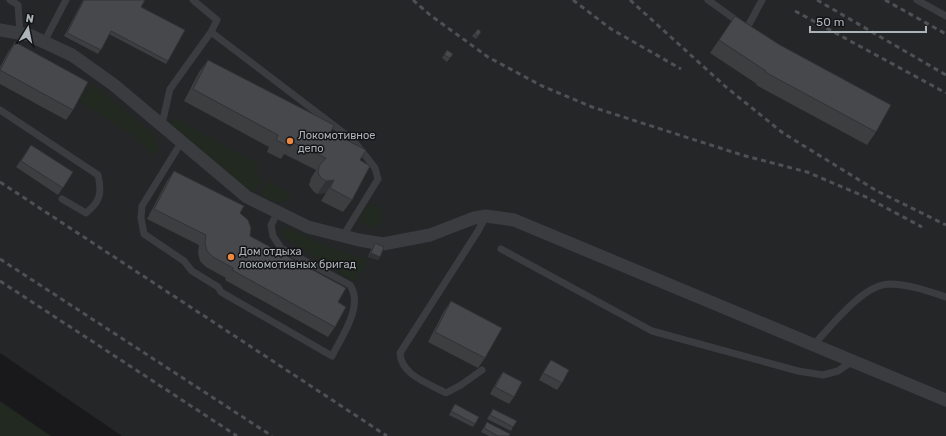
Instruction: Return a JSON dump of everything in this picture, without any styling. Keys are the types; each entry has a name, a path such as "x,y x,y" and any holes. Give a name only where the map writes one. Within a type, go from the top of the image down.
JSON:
{"street":[{"path":"0,30 20,33 44,42 72,56 114,84 247,197 308,227 383,244 430,235 474,218 486,216 514,220 814,344 851,362 946,400"}],"lane":[{"path":"10,0 18,5 20,33"},
{"path":"44,42 66,0"},
{"path":"162,124 170,89 211,32 217,20 193,0"},
{"path":"708,0 748,28 762,0"},
{"path":"917,0 946,16"},
{"path":"211,32 353,140 375,168 378,179 343,236"},
{"path":"0,110 98,174 101,189 96,206 86,213 62,199"},
{"path":"182,141 142,206 141,218 144,234 184,260 192,271 218,287 221,292 332,356 353,313 355,292 350,285 281,248 272,236 271,225 278,212"},
{"path":"482,370 461,385 446,393 409,373 400,362 400,353 474,238 486,216"},
{"path":"501,249 652,331 798,371 823,375 838,371 851,362"},
{"path":"814,344 858,298 873,287 888,284 908,286 946,297"}],"shaded area":[{"path":"0,0 946,0 946,436 122,436 0,353"},
{"path":"93,84 156,137 158,149 154,157 134,136 79,101"},
{"path":"175,118 260,165 256,174 262,179 255,193 234,180 168,124"},
{"path":"266,181 293,194 281,203 267,199 260,194"},
{"path":"371,205 379,208 382,216 379,224 371,227 363,224 360,216 363,208"},
{"path":"287,227 328,247 369,259 354,282 285,239 282,234 282,230"},
{"path":"0,401 51,436 0,436"}],"building":[{"path":"84,0 145,0 141,7 185,30 168,61 111,31 101,50 67,33"},
{"path":"735,16 780,45 891,105 876,132 765,72 766,71 719,40"},
{"path":"478,29 481,32 478,36 475,33"},
{"path":"15,42 88,82 73,110 0,70"},
{"path":"447,50 453,54 450,58 444,55"},
{"path":"208,60 334,125 331,132 366,150 360,160 370,166 352,200 330,188 334,180 326,181 321,178 318,173 319,166 326,158 292,142 290,147 276,140 278,135 193,89"},
{"path":"31,145 73,172 63,188 21,161"},
{"name":"Дом отдыха локомотивных бригад","path":"174,171 244,206 240,213 248,220 251,228 250,236 346,288 338,302 346,307 335,327 232,270 233,268 213,257 207,251 205,243 206,235 154,209"},
{"path":"375,243 384,247 380,257 371,253"},
{"path":"451,301 502,328 485,358 435,332"},
{"path":"551,360 569,370 562,383 543,373"},
{"path":"503,372 522,382 514,397 495,387"},
{"path":"455,404 479,417 475,424 451,411"},
{"path":"493,409 517,421 513,427 490,415"},
{"path":"487,422 510,434 509,436 498,436 484,428"}],"railway":[{"path":"413,0 430,15 488,57 542,86 592,107 742,155 807,172 866,197 922,227"},
{"path":"573,0 611,29 681,69"},
{"path":"630,0 726,87 783,133 877,191 946,225"},
{"path":"817,0 946,75"},
{"path":"885,0 946,34"},
{"path":"795,11 946,93"},
{"path":"0,182 387,436"},
{"path":"0,259 272,436"},
{"path":"0,281 237,436"}],"place":[{"name":"Локомотивное депо","path":"290,141"},
{"name":"Дом отдыха локомотивных бригад","path":"231,257"}]}
